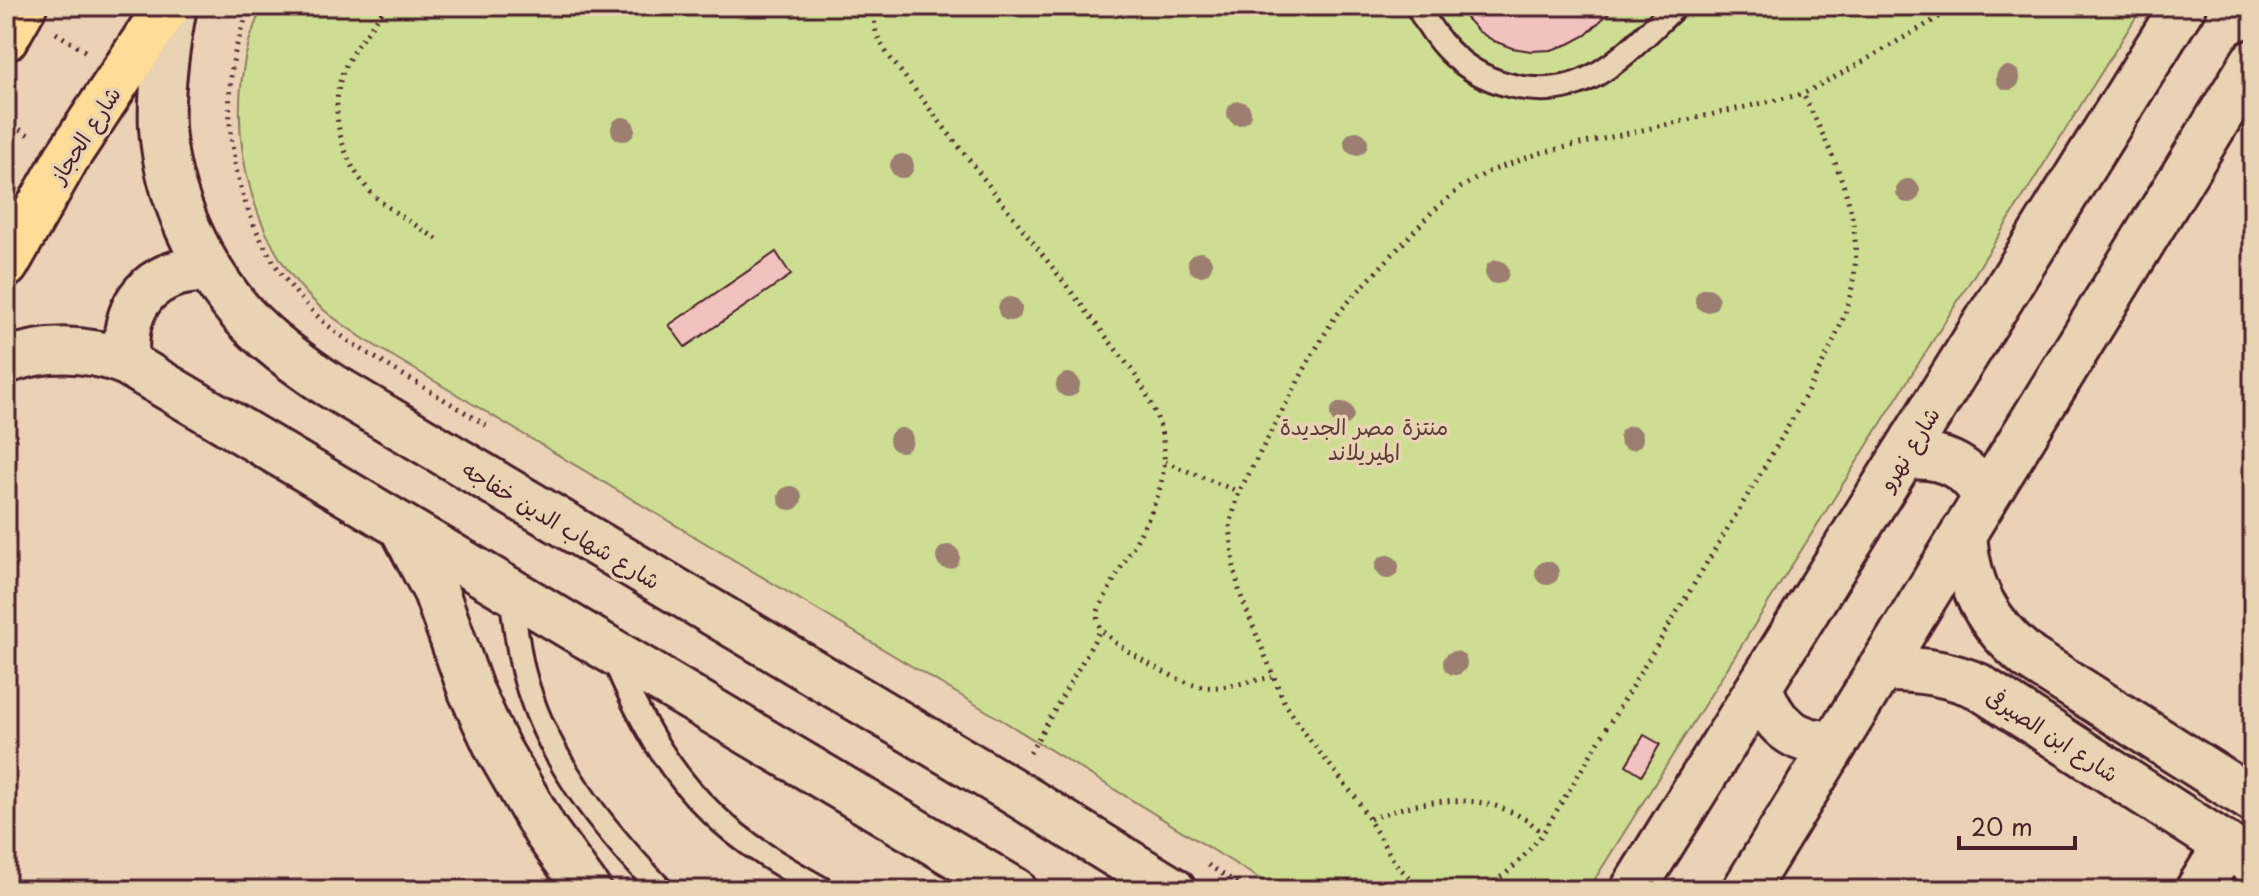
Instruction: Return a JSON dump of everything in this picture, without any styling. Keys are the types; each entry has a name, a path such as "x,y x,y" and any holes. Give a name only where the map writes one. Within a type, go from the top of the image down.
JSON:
{"main road":[{"name":"شارع الحجاز","path":"6,265 66,159 167,6"}],"street":[{"name":"شارع شهاب الدين خفاجه","path":"174,6 166,52 162,127 176,195 210,270 223,290 270,341 325,382 1011,790 1185,874"},
{"name":"شارع نهرو","path":"1633,890 2183,6"},
{"path":"1745,890 2253,62"},
{"path":"127,363 127,326 134,307 146,291 176,273 210,270"},
{"path":"6,361 22,355 56,350 84,350 127,363 1014,890"},
{"path":"1902,458 1927,456 1951,462 1971,477 1974,514 1967,564 1978,595 1994,624 2016,648 2253,800"},
{"path":"402,527 436,592 471,691 498,749 546,832 588,890"},
{"name":"شارع ابن الصيرفى","path":"1880,669 1909,668 1937,672 1978,686 2240,854"},
{"path":"1760,686 1769,710 1786,729 1809,741 1835,743"},
{"path":"2198,890 2240,854"}],"lane":[{"path":"1417,6 1450,53 1468,67 1508,85 1530,89 1573,85 1594,76 1615,63 1676,6"},
{"path":"511,592 515,632 524,672 536,710 553,746 577,789 633,860 662,890"},
{"path":"611,650 641,716 661,752 685,784 712,814 742,839 824,890"}],"path":[{"path":"250,6 231,73 229,113 232,153 241,192 255,229 274,264 298,295 326,323 357,347 492,429"},
{"path":"387,6 344,69 338,90 340,134 354,172 367,188 382,202 438,240"},
{"path":"877,6 874,29 888,55 1147,392 1157,416 1165,462 1159,496 1152,515 1099,609 1101,629 1163,672 1188,683 1216,687 1272,677"},
{"path":"1429,890 1412,881 1395,863 1356,798 1284,702 1240,594 1234,567 1230,525 1239,492 1311,357 1335,317 1432,212 1460,188 1488,172 1540,153 1803,94 1958,6"},
{"path":"17,18 123,75"},
{"path":"1480,890 1515,867 1543,833 1777,448 1845,317 1855,265 1855,233 1839,172 1803,94"},
{"path":"1165,462 1239,492"},
{"path":"1036,742 1101,629"},
{"path":"1370,819 1416,804 1470,802 1497,807 1523,817 1543,833"},
{"path":"1185,874 1248,890"}],"green space":[{"name":"منتزة مصر الجديدة الميريلاند","path":"263,6 2143,6 1588,890 1278,890 1005,722 364,339 319,306 283,264 265,231 243,156 240,117 242,78 250,41"}],"building":[{"path":"1459,6 1616,6 1586,35 1569,44 1551,50 1531,51 1512,48 1478,31"},
{"path":"776,252 791,275 685,347 669,325"},
{"path":"1644,735 1660,744 1642,775 1626,765"}]}
